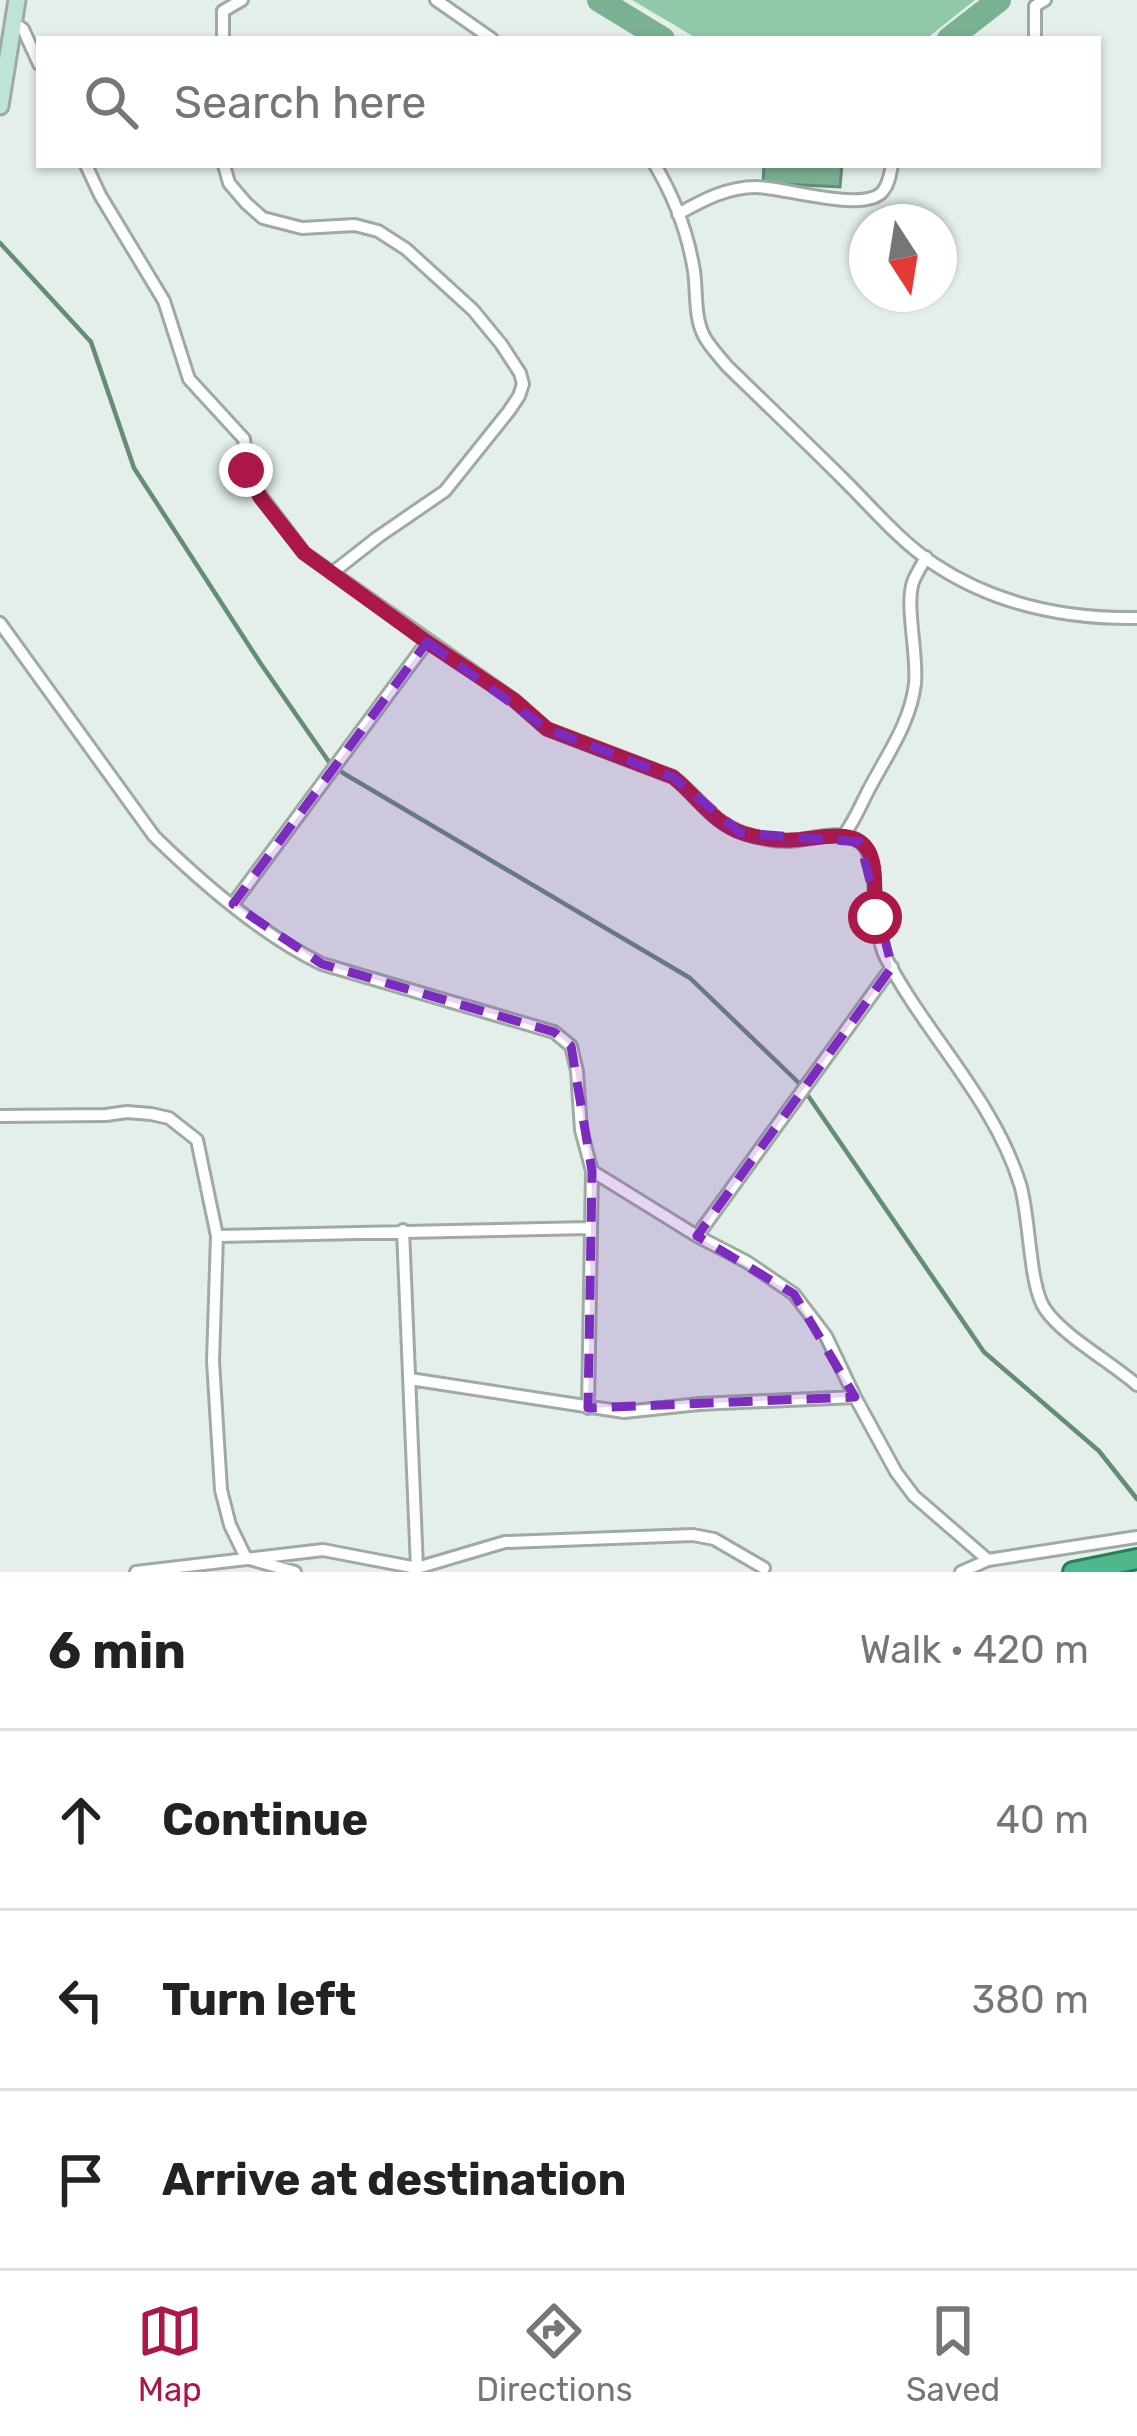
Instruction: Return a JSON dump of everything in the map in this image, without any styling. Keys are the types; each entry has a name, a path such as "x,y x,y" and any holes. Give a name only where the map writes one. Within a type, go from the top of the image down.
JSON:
{"highway":[{"path":"1073,1572 1137,1559"}],"main road":[{"path":"0,106 17,0"}],"street":[{"path":"223,36 223,11 242,0"},
{"path":"436,0 488,36"},
{"path":"1035,36 1035,6 1045,0"},
{"path":"12,22 22,29 36,58"},
{"path":"87,168 164,301 189,379 244,439 249,480 304,553 514,700 547,729 673,777 707,813 741,833 788,841 844,835 870,853 883,952 973,1088 1011,1159 1027,1210 1042,1306 1137,1384"},
{"path":"225,168 229,183 263,218 302,228 355,225 378,231 406,249 473,310 501,344 523,384 509,410 445,491 332,573"},
{"path":"657,168 678,214 704,337 882,518 926,557 982,589 1064,614 1137,618"},
{"path":"678,214 710,196 754,187 854,201 874,198 887,186 891,168"},
{"path":"844,835 902,729 914,689 911,585 926,557"},
{"path":"0,623 145,826 181,863 252,921 322,964 554,1032 571,1046 580,1130 592,1171 588,1408"},
{"path":"233,904 427,642"},
{"path":"698,1236 892,967"},
{"path":"0,1116 127,1112 169,1118 197,1139 217,1236 213,1361 221,1490 230,1525 246,1558 295,1572"},
{"path":"592,1171 794,1294 826,1336 896,1472 914,1496 988,1560"},
{"path":"217,1236 590,1228"},
{"path":"403,1231 417,1568"},
{"path":"410,1379 624,1412 855,1397"},
{"path":"136,1572 322,1550 417,1568 505,1542 694,1535 715,1539 764,1568"},
{"path":"961,1572 988,1560 1137,1537"},
{"path":"1097,1544 1099,1558"}],"highlighted area":[{"path":"427,642 547,729 673,777 741,833 860,842 892,967 697,1236 794,1294 855,1397 588,1408 592,1171 571,1046 554,1032 322,964 233,904"}],"shaded area":[{"path":"632,0 975,0 930,36 693,36"},
{"path":"764,168 842,168 840,187 763,183"}],"waterway":[{"path":"599,0 658,36"},
{"path":"953,36 999,0"},
{"path":"0,243 91,342 134,468 329,762 690,978 800,1084 984,1352 1099,1451 1137,1499"}],"route":[{"path":"246,470 260,497 304,553 514,700 547,729 673,777 707,813 741,833 788,841 844,835 860,842 870,853 875,917"}]}
